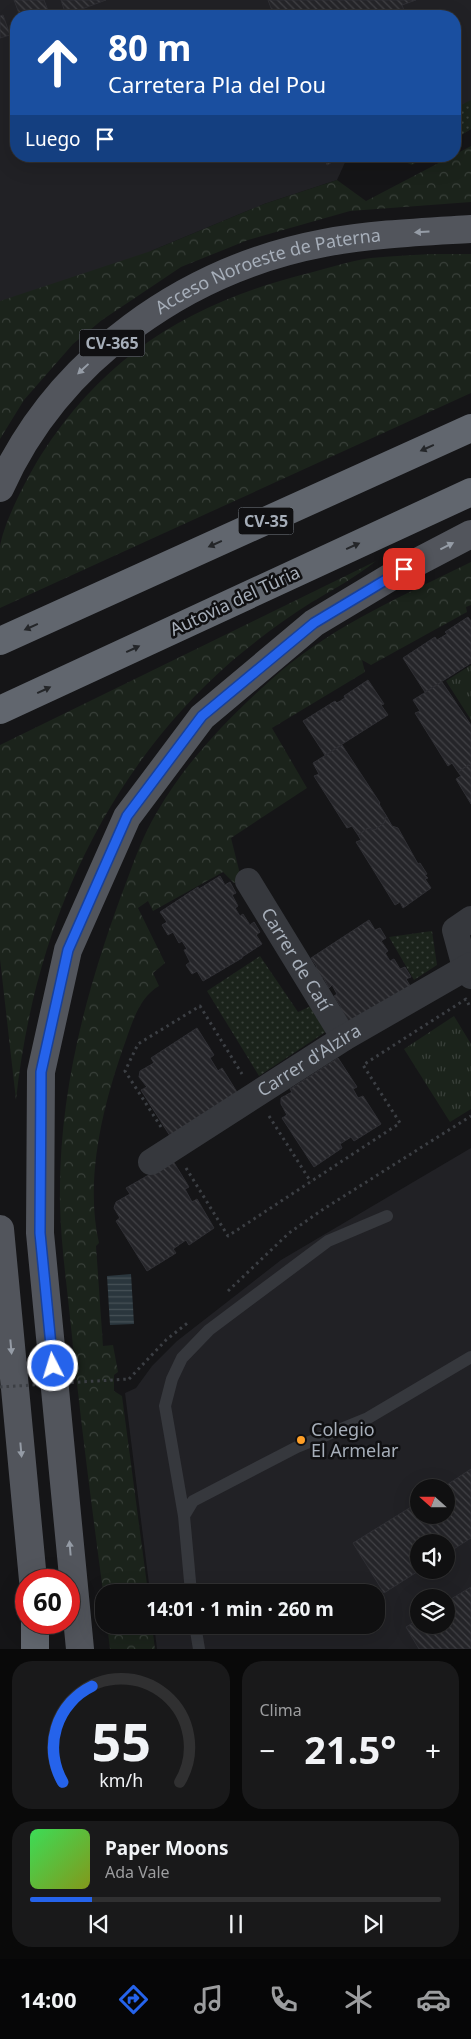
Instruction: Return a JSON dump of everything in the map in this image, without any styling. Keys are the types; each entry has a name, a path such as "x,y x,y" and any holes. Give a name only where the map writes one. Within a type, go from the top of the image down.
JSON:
{"highway":[{"name":"CV-35","path":"0,641 471,428"},
{"name":"Autovia del Túria","path":"0,710 471,492"},
{"path":"35,1649 36,1634"}],"main road":[{"name":"Acceso Noroeste de Paterna","path":"0,488 10,465 38,419 78,372 130,326 194,289 273,256 322,244 372,236 471,229"},
{"path":"80,1649 40,1233 41,1072 68,950 127,816 202,716 314,623 404,569 471,534"},
{"path":"0,1229 32,1569"},
{"path":"38,1634 41,1649"}],"street":[{"name":"Carrer de Catí","path":"248,881 352,1049"},
{"path":"463,924 469,969"},
{"name":"Carrer d'Alzira","path":"151,1162 352,1049 469,969"}],"lane":[{"path":"190,1584 184,1516 165,1406 172,1379 182,1358 208,1330 328,1241 387,1216"},
{"path":"184,1516 193,1501 297,1447 368,1418 471,1357"},
{"path":"196,1634 199,1649"}],"path":[{"path":"352,1049 363,1066"},
{"path":"266,1111 311,1182"},
{"path":"223,1295 244,1278 289,1233 322,1210 471,1116"},
{"path":"0,1387 129,1379 166,1340 194,1318"}],"shaded area":[{"path":"0,0 471,0 471,129 461,135 461,10 10,10 10,162 345,162 337,180 264,204 151,251 0,359"},
{"name":"Colegio El Armelar","path":"471,1148 471,1649 157,1649 155,1634 385,1634 385,1584 149,1584 125,1393 136,1388 152,1366 177,1341 281,1260"},
{"path":"131,1274 134,1324 110,1325 107,1276"}],"green space":[{"path":"471,100 471,129 461,135 461,105"},
{"path":"471,146 471,202 350,211 248,240 181,267 102,320 73,344 24,400 0,439 0,301 151,251 264,204 337,180 366,201 440,162 461,162 461,151"},
{"path":"405,162 417,162 412,165"},
{"path":"431,254 471,254 471,393 0,608 0,547 6,525 23,487 41,455 66,419 94,388 123,361 189,317 225,300 264,286 363,259"},
{"path":"376,561 353,578 292,615 233,660 187,704 147,753 112,804 82,859 58,916 39,976 25,1037 16,1100 0,959 0,745"},
{"path":"471,562 471,605 466,607 467,612 371,665 362,660 365,672 272,728 307,788 231,838 241,878 234,883 223,872 153,911 148,901 138,908 165,963 153,973 159,986 147,996 138,1010 131,1025 110,1088 95,1166 94,1192 95,1218 99,1243 96,1246 103,1346 113,1345 118,1372 114,1375 114,1391 122,1396 147,1584 102,1584 82,1429 64,1266 60,1205 63,1125 69,1086 85,1010 96,972 121,896 146,832 169,792 197,754 229,719 281,671 325,639 397,598"},
{"path":"471,665 471,720 446,681"},
{"path":"432,931 437,965 414,980 389,937"},
{"path":"260,956 298,1012 311,1006 327,1031 259,1076 207,991"},
{"path":"454,1016 471,1044 471,1109 450,1122 404,1049"},
{"path":"108,1634 153,1634 155,1649 110,1649"}],"building":[{"path":"14,0 44,0 48,10 18,10"},
{"path":"61,0 106,0 79,10 64,10"},
{"path":"268,0 416,0 402,5 404,10 272,10"},
{"path":"3,15 10,35 0,38 0,16"},
{"path":"468,617 471,621 471,663 425,692 403,658 435,637 437,640 447,634 445,632"},
{"path":"368,680 384,704 381,705 388,715 325,755 303,721 335,701 337,703 345,698 344,696"},
{"path":"442,682 471,725 471,766 468,765 458,772 452,763 448,766 415,713 420,711 413,700"},
{"path":"342,745 387,817 384,819 385,822 375,830 368,828 358,835 352,826 347,828 314,776 319,774 313,763"},
{"path":"468,765 471,766 471,804 456,779 461,776 458,772"},
{"path":"387,817 392,826 398,828 418,864 420,863 427,874 425,875 428,878 425,879 431,888 403,908 400,902 395,905 356,842 361,840 358,835 368,828 375,830 385,822 384,819"},
{"path":"220,876 225,885 230,882 236,893 232,895 238,906 235,908 240,916 243,914 250,925 254,922 260,932 256,935 262,944 203,981 197,971 192,974 186,965 190,962 184,950 187,949 182,941 179,943 173,932 168,935 162,925 167,922 160,912 198,887 199,889"},
{"path":"369,920 375,930 380,928 386,938 381,941 388,951 385,953 390,961 394,959 400,969 405,967 411,977 406,979 412,989 352,1026 336,1010 341,1007 334,996 337,994 332,985 329,988 323,977 318,981 311,970 317,967 311,958"},
{"path":"197,1028 214,1055 210,1058 218,1071 222,1068 240,1097 172,1139 141,1090 147,1087 139,1077 140,1071 154,1063 151,1058"},
{"path":"338,1058 357,1087 353,1089 358,1098 363,1096 381,1124 354,1141 351,1137 340,1144 342,1148 314,1167 282,1118 287,1115 281,1104 281,1098 292,1092 290,1089"},
{"path":"173,1161 189,1187 185,1189 192,1202 197,1199 214,1228 189,1245 186,1240 173,1249 176,1253 147,1271 116,1221 120,1218 114,1208 116,1202 130,1194 126,1188"},
{"path":"471,1469 471,1538 455,1548 455,1534 410,1534 410,1576 385,1592 385,1584 378,1584 353,1543 410,1508 410,1524 455,1524 455,1479"},
{"path":"471,1587 471,1649 419,1649 410,1634 455,1634 455,1597"},
{"path":"410,1625 410,1634 406,1627"}],"place":[{"name":"Colegio El Armelar","path":"301,1440"}],"route":[{"path":"53,1366 40,1233 41,1072 68,950 127,816 202,716 314,623 404,569"}]}
